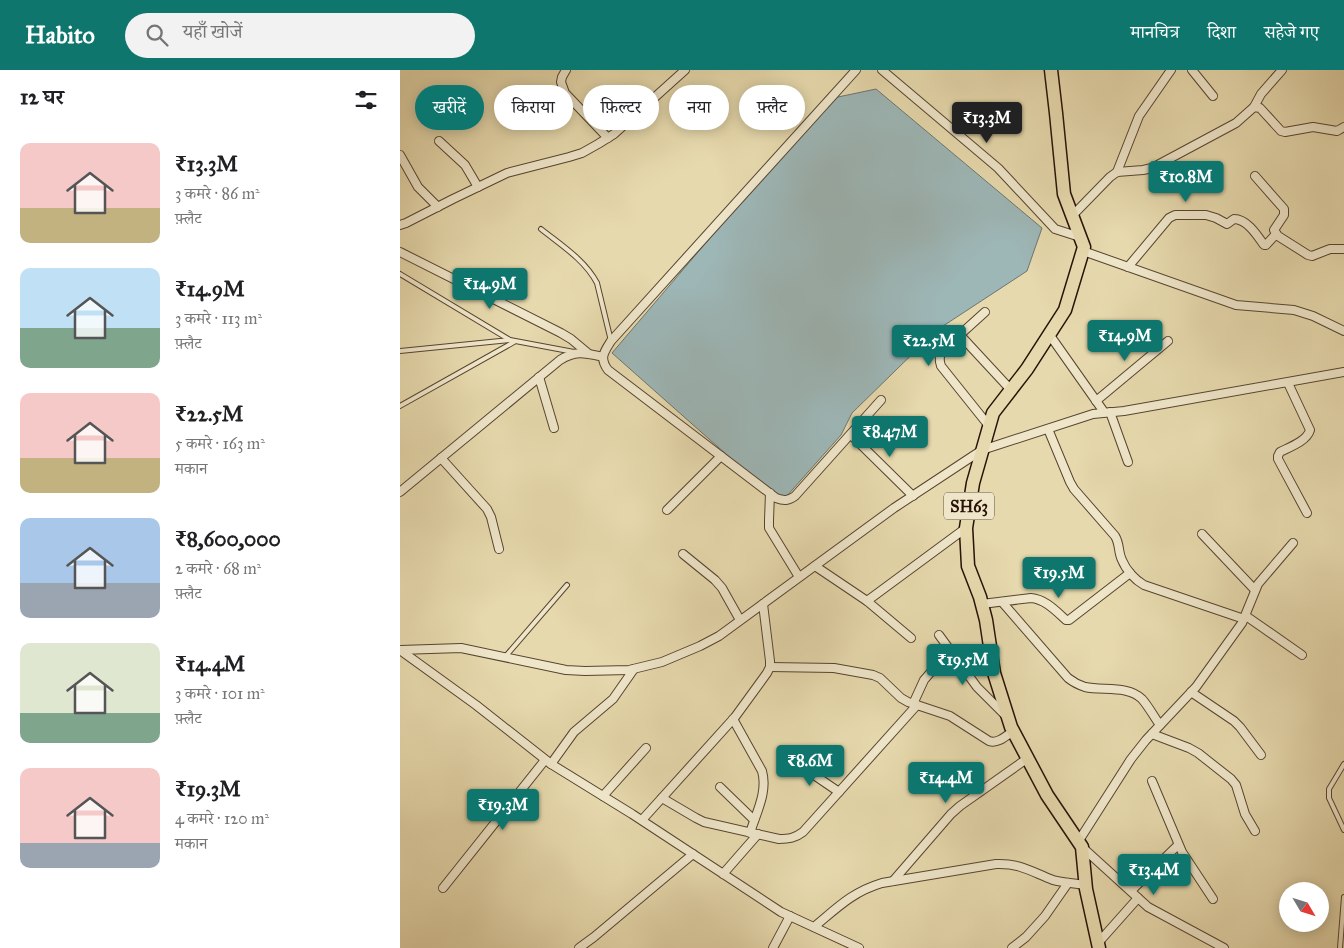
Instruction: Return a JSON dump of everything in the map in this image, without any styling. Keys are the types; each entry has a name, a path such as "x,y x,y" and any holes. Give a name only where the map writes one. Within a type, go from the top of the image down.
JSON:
{"main road":[{"name":"SH63","path":"1051,70 1064,194 1084,247 1065,310 1027,369 993,413 973,483 966,528 968,566 982,604 994,673 1013,731 1048,795 1080,845 1085,885 1098,946"}],"street":[{"path":"566,70 561,82 565,93 608,138"},
{"path":"400,225 507,174 582,152 608,138 685,70"},
{"path":"856,70 611,341 602,357 608,370 782,501 789,500 794,496 881,400"},
{"path":"882,70 998,168 1055,230 1080,237"},
{"path":"1117,172 1139,116 1171,70"},
{"path":"1192,70 1214,96"},
{"path":"1072,216 1117,172 1152,168 1236,123 1254,107 1261,94 1282,70"},
{"path":"1254,107 1260,108 1285,132 1313,127 1337,131 1344,127"},
{"path":"439,141 465,164 478,187"},
{"path":"400,155 418,187 438,207"},
{"path":"1255,176 1284,209 1284,215 1274,230 1276,234 1312,256 1330,249 1344,250"},
{"path":"1128,267 1169,218 1175,215 1210,216 1227,224 1234,218 1240,219 1264,245 1276,234"},
{"path":"1083,251 1236,305 1294,310 1313,316 1344,331"},
{"path":"400,252 561,333 571,339 585,353"},
{"path":"985,312 943,350 939,361 989,426"},
{"path":"1049,334 1096,401 1107,412 1128,462"},
{"path":"960,335 1010,390"},
{"path":"1096,401 1168,341"},
{"path":"400,492 560,360 568,355 585,353 602,357"},
{"path":"400,650 461,648 576,671 621,671 662,662 719,636 894,508 982,450 1093,414 1124,411 1344,372"},
{"path":"539,377 554,428"},
{"path":"1288,383 1310,433 1306,438 1280,452 1278,459 1307,513"},
{"path":"1048,429 1070,482 1115,536 1119,544 1122,562 1135,579 1144,585 1245,617 1302,654"},
{"path":"851,435 913,496"},
{"path":"667,510 721,456"},
{"path":"441,458 487,509 491,516 500,549"},
{"path":"770,493 768,520 772,534 799,578"},
{"path":"867,601 966,528"},
{"path":"1202,534 1255,590"},
{"path":"1224,948 1155,911 1080,845 1131,759 1191,692 1245,617 1258,584 1293,543"},
{"path":"683,554 722,588 740,620"},
{"path":"816,566 867,601 912,638"},
{"path":"982,604 1031,598 1038,599 1066,620 1069,620 1130,572"},
{"path":"1002,602 1068,678 1085,687 1127,691 1135,694 1142,700 1160,725"},
{"path":"642,820 733,719 767,674 770,668 770,661 763,604"},
{"path":"939,635 978,687 1008,718"},
{"path":"400,650 476,705 548,762 642,820 774,908 859,948"},
{"path":"662,798 704,822 779,839 796,837 803,832 915,705 924,680 950,650"},
{"path":"770,668 834,668 873,675 885,682 901,698 915,705 950,716 994,742 1013,731"},
{"path":"443,888 574,732 613,699 634,669"},
{"path":"1191,692 1234,720 1261,755"},
{"path":"723,874 754,834 754,820 764,789 762,771 733,719"},
{"path":"1152,734 1198,753 1231,779 1236,785 1245,814 1255,831"},
{"path":"603,796 646,748"},
{"path":"893,881 951,814 969,799 1028,758"},
{"path":"795,762 839,792"},
{"path":"1152,781 1178,846 1213,899"},
{"path":"720,787 754,820"},
{"path":"1131,891 1178,846"},
{"path":"579,948 693,854"},
{"path":"814,927 861,890 893,881 996,864 1008,863 1018,865 1053,880 1085,885"},
{"path":"1012,948 1026,937 1045,916 1068,882"},
{"path":"1098,946 1138,898"},
{"path":"773,948 790,916"}],"lane":[{"path":"541,230 586,266 592,275 597,283 611,341"},
{"path":"400,274 512,341"},
{"path":"400,352 512,341 585,353"},
{"path":"400,406 512,341"},
{"path":"505,657 567,585"},
{"path":"1344,764 1330,789 1329,798 1344,830"},
{"path":"1340,948 1344,897"}],"water":[{"path":"876,89 1042,228 1027,271 937,330 852,413 841,435 785,498 762,486 612,353 779,157 838,97"}]}
